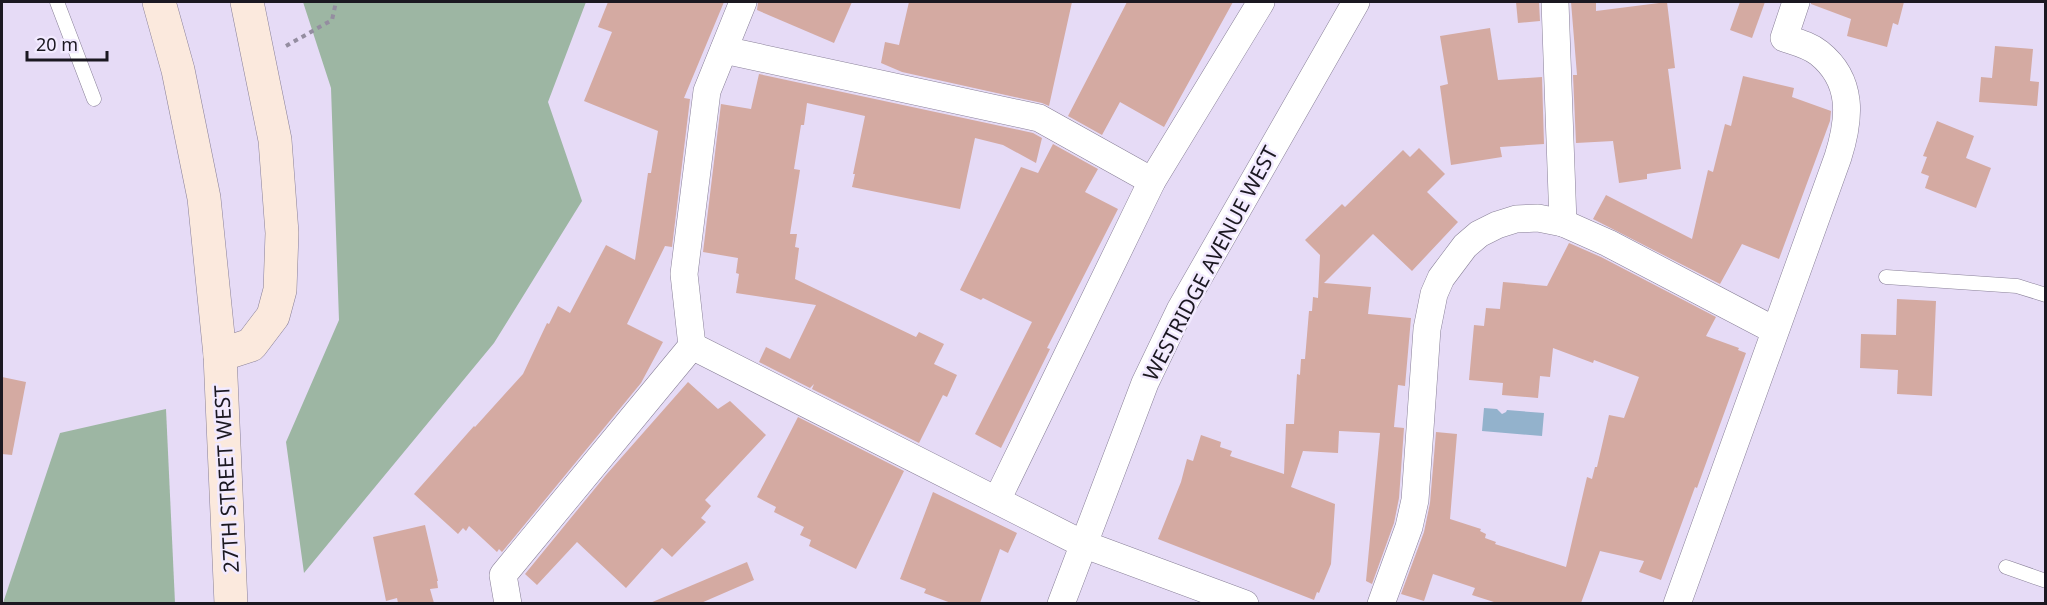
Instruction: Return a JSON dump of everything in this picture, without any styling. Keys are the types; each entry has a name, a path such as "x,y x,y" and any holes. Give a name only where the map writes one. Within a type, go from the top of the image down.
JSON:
{"street":[{"name":"27TH STREET WEST","path":"159,2 178,70 204,198 220,355 231,603"},
{"path":"220,355 251,345 273,316 280,290 282,233 275,140 248,2"},
{"path":"508,603 503,575 692,346 684,274 707,91 743,2"},
{"path":"997,500 1152,181 1261,2"},
{"name":"WESTRIDGE AVENUE WEST","path":"1061,603 1145,383 1180,310 1356,2"},
{"path":"1555,2 1563,223"},
{"path":"1677,603 1838,157 1848,121 1847,99 1841,80 1833,67 1818,52 1784,38 1796,2"},
{"path":"724,50 1039,118 1152,181"},
{"path":"1381,603 1409,527 1415,500 1427,329 1434,294 1452,262 1479,234 1516,219 1538,218 1563,223 1600,239 1774,330"},
{"path":"692,346 1083,544 1245,603"}],"lane":[{"path":"57,2 93,99"},
{"path":"1886,277 2017,286 2046,295"},
{"path":"2006,567 2046,581"}],"path":[{"path":"259,61 332,20 336,2"}],"green space":[{"path":"303,2 586,2 548,102 582,201 494,343 304,573 286,442 339,320 331,88"},
{"path":"166,409 175,603 3,603 60,433"}],"water":[{"path":"1484,408 1497,409 1502,414 1507,410 1544,413 1542,436 1482,431"}],"building":[{"path":"608,2 724,2 684,98 690,99 672,247 665,246 627,324 663,342 641,383 502,552 499,549 497,552 469,526 466,531 463,528 458,534 414,494 523,374 547,323 549,324 558,306 570,313 606,245 635,260 648,173 651,173 658,131 584,101 612,32 598,27"},
{"path":"758,2 852,2 834,43 757,10"},
{"path":"909,2 1072,2 1049,106 902,72 881,63 885,42 899,45"},
{"path":"1127,2 1233,2 1164,127 1120,102 1102,135 1068,116"},
{"path":"1516,2 1539,2 1540,21 1518,23"},
{"path":"1571,2 1596,2 1596,11 1667,2 1675,68 1668,69 1681,169 1647,174 1647,179 1619,183 1613,141 1576,143 1573,75 1577,75"},
{"path":"1740,2 1765,2 1752,38 1730,30"},
{"path":"1811,2 1904,2 1898,25 1893,23 1887,47 1847,36 1851,19 1811,4"},
{"path":"1490,28 1498,80 1542,77 1544,144 1500,147 1502,157 1451,165 1440,86 1448,84 1440,36"},
{"path":"1995,46 2033,49 2030,81 2039,82 2037,106 1979,102 1981,77 1992,78"},
{"path":"759,74 1033,133 1042,138 1036,163 1003,145 975,138 960,209 852,187 865,116 807,103 794,169 800,170 790,234 797,234 795,247 799,248 795,279 916,337 919,332 944,344 934,364 957,375 947,397 943,395 919,443 812,389 814,384 810,388 759,362 766,347 790,359 816,305 736,293 739,274 736,273 738,258 703,252 721,104 751,109"},
{"path":"1743,76 1794,88 1792,97 1831,111 1830,121 1779,259 1742,244 1720,284 1593,219 1606,195 1692,239 1708,170 1713,172 1725,124 1731,126"},
{"path":"1937,121 1974,136 1966,158 1991,168 1976,208 1925,188 1929,176 1921,173 1927,157 1923,156"},
{"path":"1053,144 1098,169 1085,192 1118,209 1047,348 1050,349 1001,448 975,434 1032,322 983,298 981,300 960,290 1021,167 1038,173"},
{"path":"1419,148 1445,174 1427,192 1458,222 1412,271 1373,234 1324,283 1371,287 1368,314 1411,318 1405,386 1398,385 1394,427 1404,428 1399,498 1394,523 1372,584 1366,581 1380,433 1339,431 1338,453 1303,451 1291,487 1335,504 1331,564 1314,600 1158,539 1181,482 1187,459 1193,461 1201,435 1221,442 1220,447 1232,451 1230,456 1284,474 1286,424 1294,424 1297,374 1300,375 1301,359 1305,359 1309,311 1312,311 1313,297 1318,298 1320,255 1305,240 1342,204 1345,207 1403,150 1410,157"},
{"path":"1569,243 1601,257 1716,317 1706,336 1739,348 1738,350 1746,353 1661,580 1639,572 1644,561 1600,551 1581,603 1497,603 1472,595 1475,588 1433,574 1424,601 1401,594 1424,532 1430,503 1436,432 1457,434 1450,519 1481,529 1480,531 1486,534 1485,538 1496,542 1495,544 1566,567 1587,477 1592,479 1595,467 1597,467 1609,415 1624,418 1639,377 1553,348 1550,377 1540,376 1538,398 1502,395 1503,383 1469,380 1474,325 1484,326 1486,308 1500,309 1503,282 1547,286"},
{"path":"1897,299 1936,301 1932,396 1897,394 1898,370 1860,368 1861,334 1896,335"},
{"path":"2,377 26,382 12,455 2,454"},
{"path":"688,382 718,409 730,401 766,435 705,500 711,506 701,518 706,522 672,557 662,548 626,588 577,542 537,585 525,574 606,475"},
{"path":"798,417 904,471 856,569 809,546 811,540 800,535 804,527 774,512 776,507 757,497"},
{"path":"933,492 1017,533 1008,553 1000,549 980,603 951,603 924,593 926,589 900,579"},
{"path":"425,525 438,581 438,588 430,589 434,603 398,603 397,598 386,601 373,537"},
{"path":"747,562 754,580 701,603 650,603"}]}
